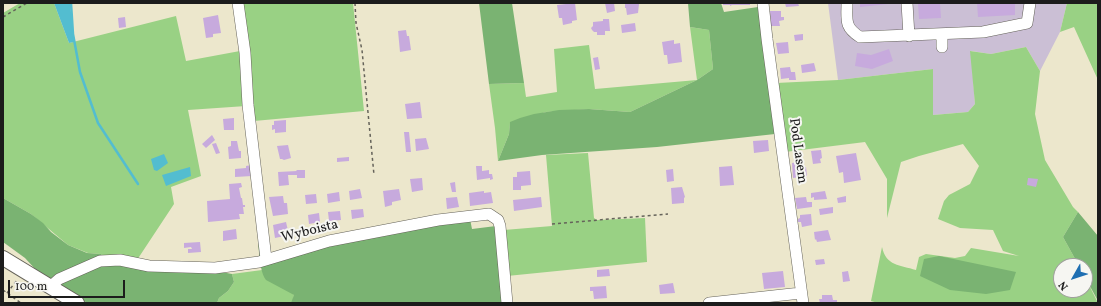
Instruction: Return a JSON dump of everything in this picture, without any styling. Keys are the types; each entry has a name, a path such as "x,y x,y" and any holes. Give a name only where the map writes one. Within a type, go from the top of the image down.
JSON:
{"main road":[{"path":"3,258 77,303"}],"street":[{"path":"238,3 246,53 248,105 266,259"},
{"name":"Pod Lasem","path":"763,3 802,298"},
{"path":"846,3 847,22 852,32 860,37 984,32 1027,23 1030,3"},
{"path":"907,3 909,36"},
{"path":"942,34 942,47"},
{"name":"Wyboista","path":"50,287 60,279 100,261 120,260 149,266 215,268 259,262 329,241 438,220 489,214 498,220 500,226 507,303"},
{"path":"709,303 802,298"}],"path":[{"path":"3,17 28,3"},
{"path":"355,3 356,23 362,50 374,175"},
{"path":"552,224 668,214"},
{"path":"7,293 18,279 22,270"},
{"path":"3,290 17,302 21,303"}],"shaded area":[{"path":"828,3 1067,3 1060,32 1040,71 1026,47 991,54 971,51 975,104 968,112 933,115 933,69 838,80"}],"green space":[{"path":"20,3 54,3 69,43 176,16 186,61 240,51 246,106 188,110 201,176 171,187 174,204 137,260 118,254 111,263 101,254 88,253 68,245 31,214 3,198 3,13"},
{"path":"241,3 353,3 364,111 254,121"},
{"path":"479,3 512,3 524,83 489,84"},
{"path":"688,3 721,3 724,12 758,7 775,134 657,147 542,155 498,161 509,134 510,122 534,114 559,110 589,109 630,112 697,80 713,69 709,30 690,27"},
{"path":"1067,3 1098,3 1098,80 1074,27 1060,32"},
{"path":"690,27 709,30 713,69 697,80"},
{"path":"589,45 595,89 697,80 630,112 589,109 546,112 510,123 509,134 498,161 489,84 524,83 526,97 557,92 554,49"},
{"path":"1026,47 1040,71 1035,114 1045,160 1073,207 1078,212 1063,237 1075,258 1053,258 1053,298 1093,298 1093,293 1098,303 878,303 871,301 882,247 887,258 894,264 916,270 919,257 926,254 955,258 965,256 971,248 1019,256 1003,251 993,230 960,228 938,219 944,201 949,195 970,184 979,166 963,144 901,162 887,218 887,179 865,142 785,152 776,83 838,80 933,69 933,115 968,112 975,104 970,51 991,54"},
{"path":"588,153 594,218 597,220 645,218 647,262 507,276 504,230 552,226 546,155"},
{"path":"3,198 31,214 68,245 87,253 101,254 111,263 211,270 232,274 234,282 228,291 219,298 217,303 87,303 37,271 25,258 3,242"},
{"path":"257,208 272,262 327,245 470,219 472,229 496,226 505,303 291,303 294,295 266,280 263,274 259,257"},
{"path":"1078,212 1098,236 1098,301 1093,292 1093,258 1075,258 1063,237"},
{"path":"939,256 1016,272 1010,290 986,294 950,290 920,276 924,259"},
{"path":"274,265 294,295 293,303 217,303 219,298 228,291 234,282 232,274 262,270"}],"water":[{"path":"54,3 70,3 74,42 69,43"},
{"path":"164,154 168,163 157,171 154,170 151,159"},
{"path":"190,167 191,176 166,186 162,175"}],"building":[{"path":"575,3 577,20 563,25 562,18 559,18 557,5"},
{"path":"605,3 614,3 615,11 607,13"},
{"path":"625,3 639,4 638,13 627,15"},
{"path":"723,3 750,3 750,5 730,6 723,5"},
{"path":"785,3 798,3 799,6 786,7"},
{"path":"860,3 888,3 888,4 860,7"},
{"path":"918,3 940,3 941,18 919,19"},
{"path":"977,3 1015,3 1015,15 978,17"},
{"path":"770,11 781,11 781,17 784,17 784,20 779,21 780,26 771,26"},
{"path":"218,15 221,33 213,34 213,37 206,38 203,18"},
{"path":"125,17 126,27 119,28 118,18"},
{"path":"603,19 609,19 610,31 605,31 605,35 597,35 597,32 594,32 591,28 593,26 593,22 603,21"},
{"path":"635,23 636,31 622,33 621,25"},
{"path":"406,30 407,36 409,36 411,50 400,52 398,31"},
{"path":"803,34 803,40 795,41 794,35"},
{"path":"674,40 674,44 680,43 682,62 668,64 667,55 664,55 662,42"},
{"path":"788,42 789,53 778,54 776,43"},
{"path":"889,49 893,61 872,69 855,66 857,53 871,55"},
{"path":"598,57 600,69 595,70 593,58"},
{"path":"814,63 816,71 802,73 801,65"},
{"path":"790,67 791,72 795,72 796,80 789,80 789,78 781,79 780,68"},
{"path":"420,102 422,118 407,119 405,104"},
{"path":"234,118 234,130 224,130 223,119"},
{"path":"286,120 286,132 275,133 275,129 272,130 274,121"},
{"path":"404,132 409,132 411,152 406,152"},
{"path":"212,135 215,140 206,148 202,144"},
{"path":"426,138 429,149 416,151 415,139"},
{"path":"768,140 769,151 754,153 753,141"},
{"path":"231,141 237,141 239,151 241,151 241,158 229,159 228,147 231,146"},
{"path":"216,143 220,153 216,154 212,144"},
{"path":"288,145 291,158 284,160 280,159 277,146"},
{"path":"821,150 821,163 813,164 811,151"},
{"path":"856,153 861,180 844,183 843,172 839,173 836,156"},
{"path":"349,157 349,161 337,162 337,158"},
{"path":"802,161 803,167 806,167 807,176 793,178 792,163"},
{"path":"251,165 252,176 235,177 235,169 246,168 246,166"},
{"path":"476,166 482,166 482,171 489,170 489,174 492,174 493,179 477,180"},
{"path":"732,166 734,185 720,186 719,167"},
{"path":"673,169 674,181 667,182 666,170"},
{"path":"296,170 305,170 305,178 297,178 297,175 288,175 289,185 279,186 278,172 297,171"},
{"path":"530,171 531,185 521,186 521,190 513,190 513,177 517,177 517,172"},
{"path":"422,178 423,190 412,192 410,179"},
{"path":"1028,178 1038,179 1036,187 1027,185"},
{"path":"455,182 456,192 452,192 450,183"},
{"path":"241,183 242,187 239,188 243,205 245,205 245,207 243,207 244,214 239,214 240,219 208,222 207,201 230,199 229,184"},
{"path":"682,187 685,197 684,203 672,204 671,188"},
{"path":"360,189 362,198 350,200 349,191"},
{"path":"399,189 401,200 392,202 392,205 385,207 383,191"},
{"path":"484,191 484,193 491,192 493,203 470,206 469,193"},
{"path":"825,191 827,199 814,200 814,197 811,198 811,193"},
{"path":"339,192 340,201 328,203 327,194"},
{"path":"316,194 317,203 306,204 305,195"},
{"path":"283,196 284,203 287,203 288,214 273,216 269,197"},
{"path":"846,196 846,202 838,203 837,198"},
{"path":"457,197 459,207 447,209 446,198"},
{"path":"541,197 542,207 514,211 513,200"},
{"path":"806,197 807,202 812,202 812,207 797,209 795,198"},
{"path":"833,207 833,213 820,215 819,209"},
{"path":"363,209 364,217 352,219 351,210"},
{"path":"340,211 341,220 329,221 328,212"},
{"path":"319,213 320,222 309,224 308,215"},
{"path":"811,214 812,225 802,227 801,222 798,222 800,215"},
{"path":"286,222 289,235 275,238 273,225"},
{"path":"236,229 237,239 223,241 223,231"},
{"path":"828,230 831,240 817,242 816,239 815,240 814,232"},
{"path":"200,242 201,252 188,253 188,249 192,249 191,247 184,248 184,243"},
{"path":"824,259 825,264 816,265 815,260"},
{"path":"609,269 610,276 597,277 597,270"},
{"path":"783,271 785,287 764,289 762,273"},
{"path":"848,271 850,281 843,282 842,272"},
{"path":"673,283 675,293 660,294 659,285"},
{"path":"606,286 607,298 594,299 593,291 590,291 590,287"},
{"path":"822,295 832,295 833,300 837,300 837,303 820,303 819,299 822,299"}],"waterway":[{"path":"71,3 73,34 80,72 98,123 138,184"}]}
